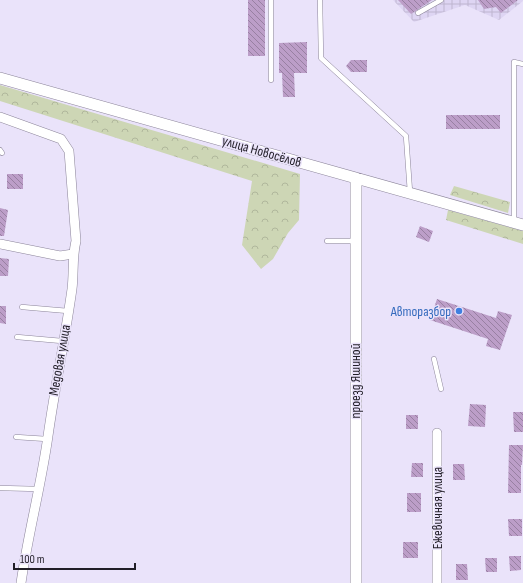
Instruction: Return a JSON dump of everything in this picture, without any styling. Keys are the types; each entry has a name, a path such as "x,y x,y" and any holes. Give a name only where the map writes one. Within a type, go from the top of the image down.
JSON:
{"street":[{"name":"улица Новосёлов","path":"0,78 410,192 519,224"},
{"name":"Медовая улица","path":"0,117 61,139 69,151 76,241 73,254 72,288 62,341 47,439 27,541 21,583"},
{"name":"проезд Яшиной","path":"356,178 356,583"},
{"path":"0,244 60,256 73,254"},
{"name":"Ежевичная улица","path":"437,433 437,583"}],"lane":[{"path":"271,0 271,80"},
{"path":"320,0 320,58 406,136 410,192"},
{"path":"418,13 441,0"},
{"path":"519,224 514,62 523,64"},
{"path":"327,241 356,241"},
{"path":"22,307 68,311"},
{"path":"17,337 62,341"},
{"path":"434,359 441,388"},
{"path":"16,437 47,439"},
{"path":"0,488 38,489"}],"shaded area":[{"path":"393,0 523,1 499,20 465,5 414,22"}],"green space":[{"path":"0,85 300,174 299,220 288,233 273,259 261,269 242,245 252,181 0,101"},
{"path":"454,186 510,202 508,213 450,195"},
{"path":"448,210 523,231 523,244 446,220"}],"building":[{"path":"248,0 265,0 265,56 248,56"},
{"path":"398,0 432,0 411,14"},
{"path":"478,0 518,0 501,13 496,7 484,9"},
{"path":"307,42 307,73 294,73 295,97 283,97 282,73 279,73 279,43"},
{"path":"351,60 367,60 367,72 351,72 346,66"},
{"path":"446,115 500,115 500,129 446,129"},
{"path":"7,174 23,174 23,189 7,189"},
{"path":"0,208 8,210 4,236 0,236"},
{"path":"420,226 433,231 429,242 416,237"},
{"path":"0,258 9,259 8,276 0,276"},
{"path":"437,299 496,318 498,311 512,315 500,350 486,346 488,339 430,320"},
{"path":"0,306 6,306 6,324 0,323"},
{"path":"470,404 486,405 485,427 468,426"},
{"path":"513,412 523,412 523,432 514,432"},
{"path":"406,415 418,415 418,429 406,429"},
{"path":"509,445 523,445 521,493 508,493"},
{"path":"412,463 423,463 423,477 411,477"},
{"path":"453,464 464,464 465,480 453,480"},
{"path":"407,493 421,493 421,512 407,512"},
{"path":"508,519 522,519 522,536 509,536"},
{"path":"403,542 418,542 418,558 403,558"},
{"path":"509,556 521,556 521,570 510,571"},
{"path":"485,558 497,558 497,572 486,572"},
{"path":"456,564 467,564 468,580 456,580"}],"place":[{"name":"Авторазбор","path":"459,311"}]}
